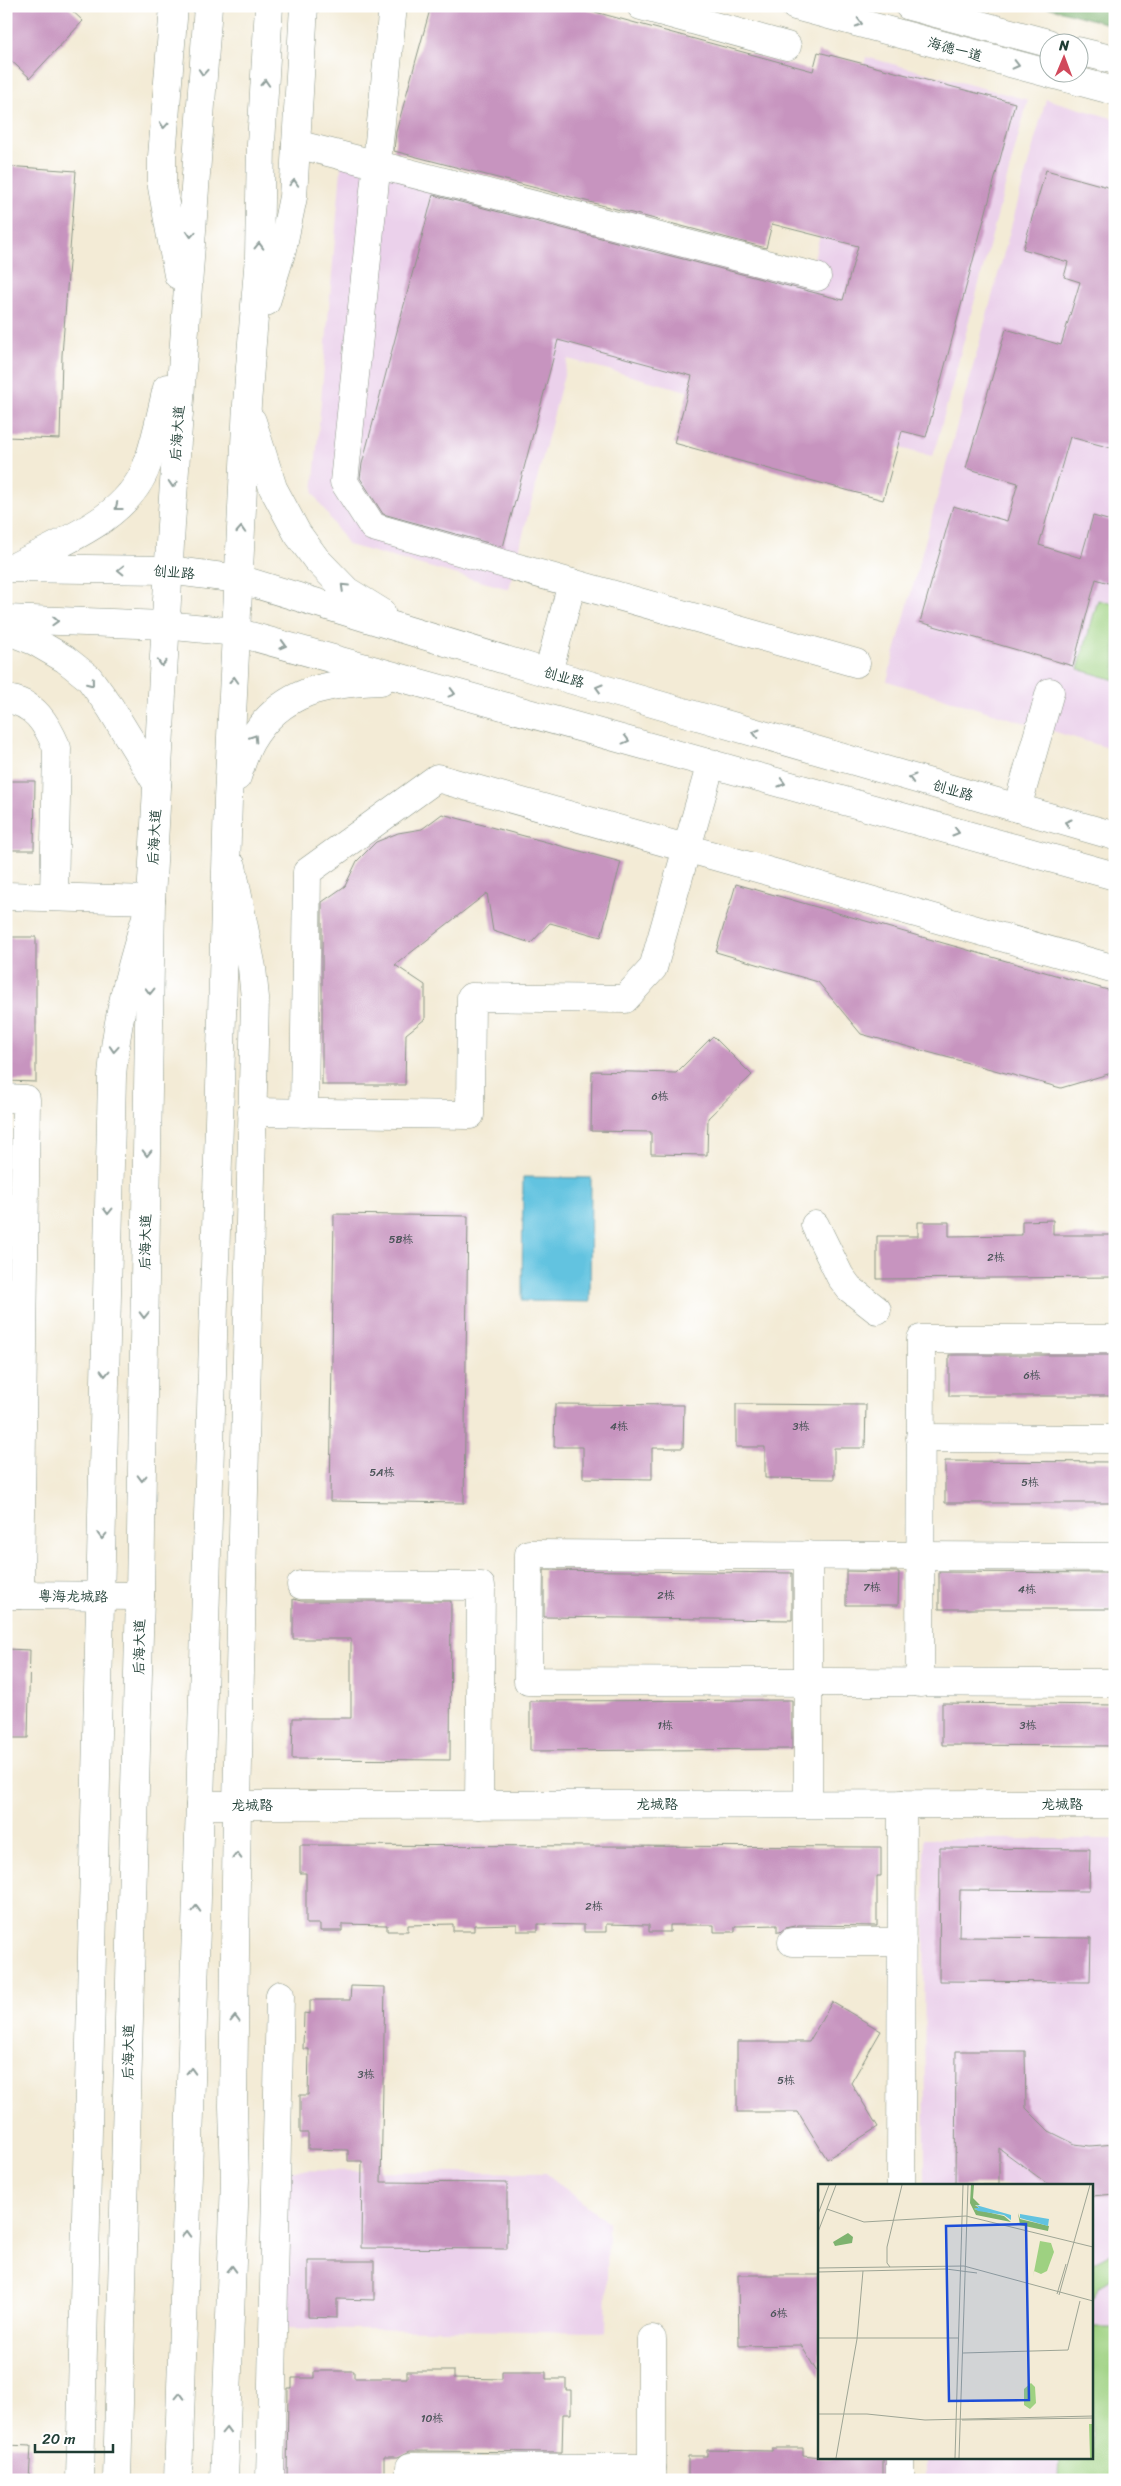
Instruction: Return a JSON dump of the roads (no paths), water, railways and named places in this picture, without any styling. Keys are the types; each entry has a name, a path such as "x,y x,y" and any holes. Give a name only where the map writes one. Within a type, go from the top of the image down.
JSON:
{"main road":[{"path":"10,568 86,528 122,505 135,489 147,466 185,315 162,187 162,157 174,6"},
{"path":"202,6 206,39"},
{"name":"后海大道","path":"117,2480 140,1596 151,900 164,625 208,6"},
{"path":"251,349 288,227 293,197 304,6"},
{"path":"393,6 344,482 373,526 856,663"},
{"path":"640,6 786,46"},
{"name":"海德一道","path":"795,6 1115,91"},
{"path":"909,6 952,12 1038,40"},
{"path":"178,2480 200,1805 228,799 247,404 259,256 261,144 270,9"},
{"path":"947,47 952,12"},
{"path":"1088,53 1115,60"},
{"path":"296,144 817,277"},
{"path":"247,404 273,488 297,533 316,559 347,591 414,632"},
{"name":"创业路","path":"10,568 168,570 239,579 548,673 1115,836"},
{"path":"548,673 572,584"},
{"path":"6,619 164,625 236,632 1115,876"},
{"path":"6,630 34,641 64,659 89,678 110,707 157,784"},
{"path":"228,799 250,741 283,704 306,692 340,682 405,680"},
{"path":"1017,808 1050,692"},
{"path":"6,699 13,700 34,710 48,727 56,748 54,896"},
{"path":"252,1112 470,1115 471,997 625,999 653,968 711,764"},
{"path":"304,1113 308,872 436,778 1115,969"},
{"path":"224,2480 235,2180 237,1805 255,998 253,975 227,845"},
{"path":"6,896 151,900 122,998 114,1052 80,2480"},
{"path":"6,1098 26,1099 13,1595"},
{"path":"815,1225 840,1276 849,1288 877,1310"},
{"path":"920,1683 921,1339 1115,1339"},
{"path":"920,1438 1115,1439"},
{"path":"1115,1557 529,1554 528,1681 1115,1683"},
{"path":"808,1555 808,1804"},
{"path":"301,1585 481,1586 480,1805"},
{"name":"粤海龙城路","path":"13,1595 140,1596"},
{"path":"901,2184 902,1804"},
{"name":"龙城路","path":"200,1805 1115,1804"},
{"path":"792,1942 902,1942"},
{"path":"270,2480 280,1994"},
{"path":"410,2480 410,2467 652,2474 652,2339"},
{"path":"900,2458 900,2480"}],"water":[{"path":"523,1177 591,1178 590,1302 522,1301"}]}
